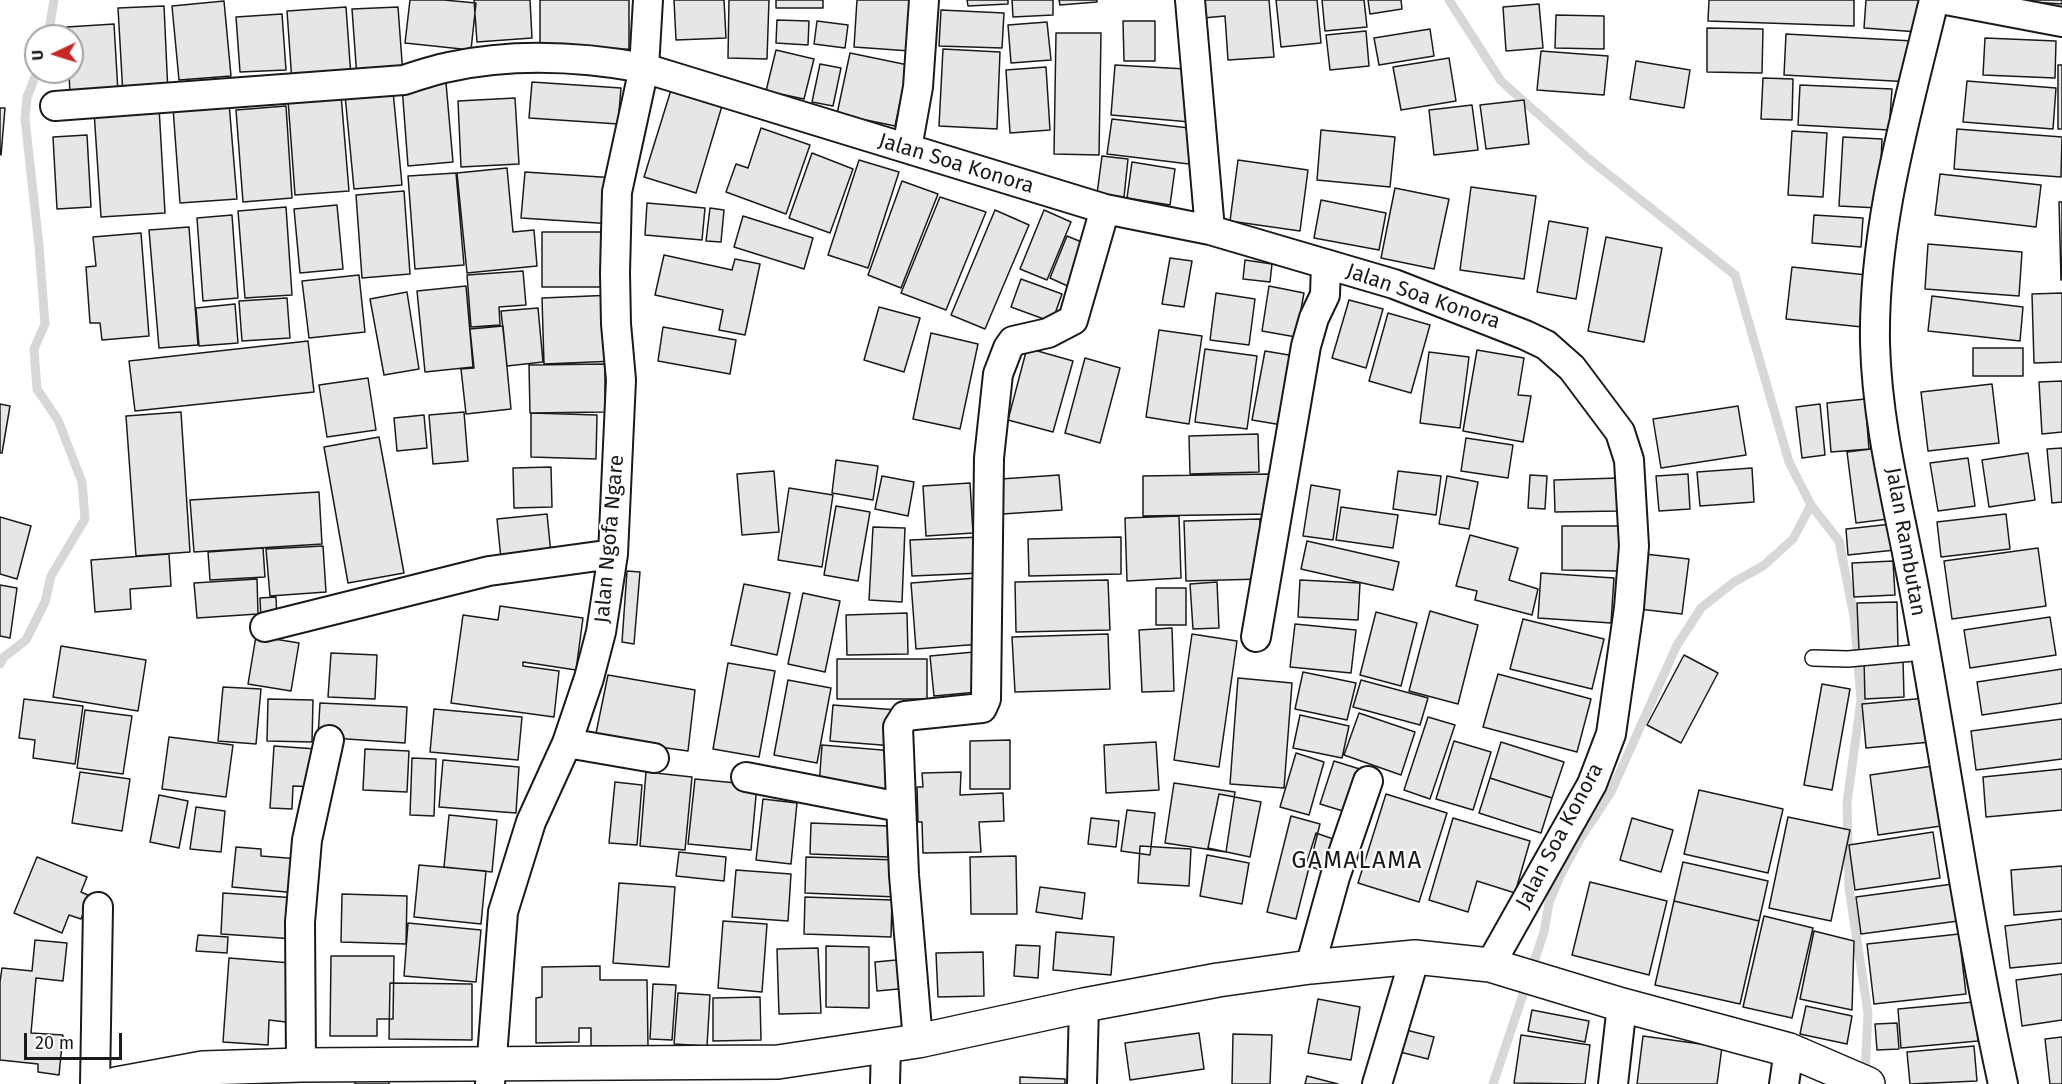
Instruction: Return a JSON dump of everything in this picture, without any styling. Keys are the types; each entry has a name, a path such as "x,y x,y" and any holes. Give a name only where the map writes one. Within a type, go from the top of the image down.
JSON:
{"street":[{"name":"Jalan Ngofa Ngare","path":"491,1074 503,912 531,822 567,743 589,678 601,632 613,554 621,380 616,324 615,273 618,192 644,68 648,0"},
{"path":"907,148 918,87 924,0"},
{"path":"1190,0 1210,230"},
{"name":"Jalan Rambutan","path":"1934,0 1891,182 1880,246 1875,343 1880,402 1946,770 1964,888 2003,1084"},
{"path":"1946,0 2062,22"},
{"name":"Jalan Soa Konora","path":"55,106 404,80 447,67 492,60 536,58 600,60 644,68 1105,210 1210,230 1394,284 1499,323 1546,345 1572,368 1620,432 1629,460 1634,546 1629,608 1611,734 1592,784 1503,969"},
{"path":"918,1041 900,807 898,727 905,716 982,708 986,699 989,458 998,374 1013,341 1048,333 1073,320 1105,210"},
{"path":"1256,637 1306,346 1314,318 1325,295 1326,264"},
{"path":"265,627 489,571 613,554"},
{"path":"301,1065 300,922 307,840 329,740"},
{"path":"567,743 654,758"},
{"path":"746,777 900,807"},
{"path":"1310,968 1335,877 1368,781"},
{"path":"95,1084 98,907"},
{"path":"1377,1084 1415,957"},
{"path":"116,1084 203,1068 301,1065 491,1074 778,1062 918,1041 1084,1005 1218,980 1415,957 1503,969 1622,1005 1789,1050 1868,1084"},
{"path":"1082,1084 1084,1005"},
{"path":"1613,1084 1622,1005"},
{"path":"885,1084 886,1045"},
{"path":"1784,1084 1789,1050"}],"lane":[{"path":"1813,658 1848,658 1924,652"}],"building":[{"path":"410,0 476,3 471,50 405,43"},
{"path":"474,0 530,0 532,38 477,42"},
{"path":"540,0 629,0 629,49 540,50"},
{"path":"674,0 724,0 726,38 676,40"},
{"path":"729,0 769,0 767,59 728,58"},
{"path":"776,0 823,0 823,8 776,8"},
{"path":"857,0 913,0 910,51 854,47"},
{"path":"967,0 1008,0 1008,4 968,6"},
{"path":"1012,0 1053,0 1053,15 1013,17"},
{"path":"1059,0 1097,0 1097,2 1060,5"},
{"path":"1202,0 1269,0 1274,57 1228,60 1225,16 1203,18"},
{"path":"1276,0 1317,0 1321,43 1281,47"},
{"path":"1322,0 1364,0 1367,27 1325,31"},
{"path":"1368,0 1401,0 1402,9 1370,14"},
{"path":"1709,0 1854,0 1854,26 1708,21"},
{"path":"1866,0 1921,0 1918,32 1864,28"},
{"path":"2000,0 2062,0 2062,4"},
{"path":"224,1 231,76 179,80 172,6"},
{"path":"1539,4 1543,48 1506,51 1503,7"},
{"path":"164,6 168,93 123,95 118,8"},
{"path":"346,7 351,77 292,82 287,11"},
{"path":"398,7 403,75 357,78 352,9"},
{"path":"941,10 1004,13 1002,48 939,46"},
{"path":"282,14 286,70 240,72 236,17"},
{"path":"1556,15 1604,16 1604,49 1555,48"},
{"path":"777,20 809,21 808,45 776,43"},
{"path":"817,21 848,25 845,48 814,44"},
{"path":"1123,21 1155,21 1155,61 1124,61"},
{"path":"1047,22 1051,60 1011,63 1008,25"},
{"path":"114,24 118,92 70,95 70,84 84,84 84,26"},
{"path":"1707,28 1763,29 1762,73 1707,72"},
{"path":"1430,29 1434,56 1379,65 1374,38"},
{"path":"1366,31 1369,66 1330,70 1326,35"},
{"path":"1056,33 1101,33 1099,155 1054,154"},
{"path":"1786,34 1913,41 1911,82 1784,75"},
{"path":"1985,38 2056,41 2055,78 1983,75"},
{"path":"943,49 1000,52 997,129 939,126"},
{"path":"776,50 814,59 804,99 766,91"},
{"path":"1541,51 1608,56 1604,95 1537,90"},
{"path":"850,53 908,65 895,126 837,114"},
{"path":"1449,58 1456,101 1401,110 1393,67"},
{"path":"1636,61 1690,70 1684,108 1630,99"},
{"path":"820,64 841,68 833,106 812,102"},
{"path":"1115,65 1186,69 1190,122 1111,115"},
{"path":"2058,65 2062,65 2062,129 2058,129"},
{"path":"1046,67 1050,130 1010,133 1006,70"},
{"path":"1763,78 1793,79 1792,120 1761,119"},
{"path":"1967,81 2056,88 2053,129 1963,122"},
{"path":"532,82 621,88 618,124 529,118"},
{"path":"446,83 453,162 408,166 402,86"},
{"path":"1800,85 1892,89 1889,130 1798,125"},
{"path":"671,90 722,106 696,193 644,177"},
{"path":"393,91 402,185 354,189 345,95"},
{"path":"341,95 349,191 295,195 288,100"},
{"path":"515,98 519,164 461,167 458,101"},
{"path":"1524,100 1529,144 1486,149 1480,105"},
{"path":"229,103 237,199 180,203 173,108"},
{"path":"1472,105 1478,150 1434,155 1429,110"},
{"path":"286,106 292,198 243,202 236,110"},
{"path":"159,107 165,213 101,217 94,111"},
{"path":"0,108 5,108 1,155 0,154"},
{"path":"1112,119 1189,128 1189,164 1107,154"},
{"path":"761,128 810,145 786,214 726,192 736,164 748,168"},
{"path":"1957,129 2062,137 2061,177 1954,169"},
{"path":"1321,130 1395,137 1390,187 1317,180"},
{"path":"1792,131 1827,133 1823,197 1788,195"},
{"path":"87,135 91,207 57,209 53,137"},
{"path":"1843,137 1882,139 1879,208 1839,206"},
{"path":"812,153 853,169 830,233 789,218"},
{"path":"1102,156 1128,159 1124,197 1097,194"},
{"path":"859,160 899,172 868,268 828,255"},
{"path":"1238,160 1308,170 1300,231 1230,221"},
{"path":"1132,162 1175,169 1170,205 1127,198"},
{"path":"507,168 513,232 534,230 537,266 467,273 457,173"},
{"path":"525,172 616,178 613,224 521,218"},
{"path":"456,173 464,265 415,269 408,176"},
{"path":"1940,174 2041,185 2036,227 1935,215"},
{"path":"902,181 938,194 901,288 868,275"},
{"path":"1471,187 1536,196 1524,279 1460,270"},
{"path":"1395,188 1449,199 1434,269 1381,258"},
{"path":"404,191 410,274 362,278 356,195"},
{"path":"940,197 986,212 946,310 901,293"},
{"path":"1321,200 1386,213 1379,250 1314,238"},
{"path":"2059,202 2062,202 2062,280 2061,280"},
{"path":"647,203 705,208 702,240 645,235"},
{"path":"337,205 343,269 300,273 294,209"},
{"path":"286,207 292,295 245,298 238,211"},
{"path":"710,208 724,210 721,242 706,241"},
{"path":"995,210 1029,225 985,329 951,315"},
{"path":"1044,210 1071,222 1047,280 1020,269"},
{"path":"232,215 238,298 203,301 197,218"},
{"path":"1814,215 1863,218 1861,247 1812,243"},
{"path":"743,216 813,238 804,269 734,247"},
{"path":"1549,221 1588,228 1576,299 1537,292"},
{"path":"189,227 198,345 159,348 149,230"},
{"path":"542,232 607,232 608,287 542,287"},
{"path":"141,233 149,336 102,340 100,323 90,323 86,267 96,266 93,237"},
{"path":"1067,236 1089,245 1072,288 1050,278"},
{"path":"1606,237 1662,248 1644,342 1588,331"},
{"path":"1928,244 2022,252 2019,296 1925,289"},
{"path":"664,255 732,270 735,259 760,264 745,335 719,330 723,310 655,295"},
{"path":"1170,258 1192,261 1184,307 1162,304"},
{"path":"1245,260 1272,264 1270,282 1243,279"},
{"path":"1792,267 1867,275 1862,327 1786,319"},
{"path":"523,271 526,305 499,307 500,325 471,327 467,275"},
{"path":"359,275 365,332 309,338 302,281"},
{"path":"1021,279 1062,294 1052,322 1011,307"},
{"path":"466,286 473,367 425,372 417,291"},
{"path":"1269,286 1304,293 1296,337 1262,331"},
{"path":"407,292 419,369 384,375 370,299"},
{"path":"1216,293 1255,299 1249,345 1210,340"},
{"path":"2062,293 2062,362 2034,363 2032,294"},
{"path":"614,295 616,361 544,364 542,298"},
{"path":"1932,296 2023,307 2020,341 1928,331"},
{"path":"287,298 290,338 242,341 239,301"},
{"path":"1349,300 1383,309 1366,368 1332,358"},
{"path":"235,304 238,343 199,346 196,308"},
{"path":"879,307 920,318 904,372 864,360"},
{"path":"538,308 543,362 507,366 501,311"},
{"path":"1388,313 1430,325 1411,393 1369,381"},
{"path":"503,326 511,409 466,414 461,369 474,368 470,329"},
{"path":"663,327 736,340 730,374 658,361"},
{"path":"1159,330 1202,336 1189,424 1146,417"},
{"path":"931,333 978,344 960,429 913,419"},
{"path":"308,341 314,392 135,411 129,361"},
{"path":"1027,348 1073,361 1053,432 1008,420"},
{"path":"1973,348 2023,348 2023,376 1973,376"},
{"path":"1205,349 1257,356 1247,429 1195,422"},
{"path":"1477,350 1524,358 1518,395 1531,396 1523,442 1463,431"},
{"path":"1265,351 1301,357 1288,426 1252,420"},
{"path":"1429,352 1469,357 1460,428 1420,423"},
{"path":"1085,358 1120,368 1100,443 1065,433"},
{"path":"605,364 605,412 530,413 529,365"},
{"path":"368,378 376,430 327,437 319,385"},
{"path":"2062,381 2062,432 2042,434 2039,382"},
{"path":"1992,384 1999,443 1928,451 1921,392"},
{"path":"1865,399 1869,449 1831,452 1827,403"},
{"path":"0,404 10,406 2,453 0,453"},
{"path":"1820,404 1825,455 1802,458 1796,407"},
{"path":"1738,406 1746,455 1661,468 1653,419"},
{"path":"181,412 190,552 136,556 126,416"},
{"path":"464,412 468,461 433,464 429,415"},
{"path":"531,413 597,415 596,459 531,457"},
{"path":"424,415 427,448 397,451 394,418"},
{"path":"1258,434 1259,472 1190,474 1189,436"},
{"path":"379,437 404,573 348,583 324,447"},
{"path":"1466,438 1513,445 1508,478 1461,471"},
{"path":"1879,448 1888,519 1856,523 1847,452"},
{"path":"2062,448 2062,502 2052,503 2047,449"},
{"path":"2028,453 2035,500 1989,507 1982,460"},
{"path":"1968,458 1975,506 1938,511 1930,463"},
{"path":"836,460 878,466 873,500 832,493"},
{"path":"551,467 552,507 514,508 513,468"},
{"path":"1752,468 1754,502 1700,506 1697,472"},
{"path":"774,471 779,532 742,535 737,474"},
{"path":"1398,471 1441,476 1436,515 1393,509"},
{"path":"1270,474 1271,514 1143,516 1143,476"},
{"path":"1688,474 1690,509 1659,511 1656,476"},
{"path":"1059,475 1062,510 1003,514 1001,479"},
{"path":"1530,475 1547,476 1545,509 1528,508"},
{"path":"882,476 914,482 908,516 875,509"},
{"path":"1447,476 1478,482 1469,529 1439,524"},
{"path":"1619,478 1620,511 1555,512 1554,480"},
{"path":"970,483 973,533 926,536 923,486"},
{"path":"1311,485 1340,490 1333,540 1303,536"},
{"path":"789,488 833,495 822,567 778,560"},
{"path":"319,492 322,544 194,552 190,500"},
{"path":"836,506 870,512 858,581 824,575"},
{"path":"1341,507 1398,515 1393,548 1336,540"},
{"path":"547,514 551,554 501,559 497,519"},
{"path":"2006,514 2010,549 1941,557 1937,522"},
{"path":"1179,516 1181,578 1127,581 1125,518"},
{"path":"0,517 31,526 17,579 0,574"},
{"path":"1260,519 1261,579 1186,581 1184,521"},
{"path":"1892,524 1895,550 1848,555 1846,529"},
{"path":"1562,526 1620,526 1620,571 1562,570"},
{"path":"873,527 905,528 902,602 869,600"},
{"path":"1470,535 1518,548 1509,580 1538,589 1532,615 1475,600 1477,591 1456,586"},
{"path":"981,537 982,573 912,576 910,540"},
{"path":"1121,537 1121,574 1029,576 1028,539"},
{"path":"1307,541 1399,562 1393,590 1301,569"},
{"path":"323,546 326,592 270,596 266,549"},
{"path":"263,548 265,577 210,580 208,552"},
{"path":"2038,548 2046,606 1952,619 1944,561"},
{"path":"169,554 171,586 130,589 131,609 95,612 91,560"},
{"path":"1645,554 1689,559 1682,614 1639,609"},
{"path":"1893,561 1895,595 1854,597 1852,563"},
{"path":"627,571 640,572 634,644 622,642"},
{"path":"1541,573 1614,578 1611,623 1538,618"},
{"path":"976,578 981,644 916,649 911,583"},
{"path":"257,579 258,614 197,618 194,583"},
{"path":"1108,580 1110,630 1016,632 1015,582"},
{"path":"1300,580 1360,583 1358,620 1298,617"},
{"path":"1217,582 1219,628 1193,629 1190,584"},
{"path":"744,584 790,593 777,655 731,645"},
{"path":"0,585 17,588 10,638 0,636"},
{"path":"1156,588 1186,588 1186,625 1156,625"},
{"path":"803,593 840,601 825,672 788,664"},
{"path":"276,597 277,619 261,620 260,598"},
{"path":"1897,602 1898,649 1859,651 1857,603"},
{"path":"500,606 583,618 576,670 523,662 523,666 559,671 554,717 451,703 463,615 498,620"},
{"path":"1430,611 1478,625 1458,704 1409,691"},
{"path":"1376,612 1417,623 1401,686 1360,675"},
{"path":"907,613 908,654 847,655 846,615"},
{"path":"2050,617 2056,655 1970,668 1964,630"},
{"path":"1523,619 1604,639 1592,689 1510,669"},
{"path":"1295,624 1356,630 1351,673 1290,667"},
{"path":"1172,628 1174,691 1142,692 1139,630"},
{"path":"1108,634 1110,689 1015,692 1012,637"},
{"path":"1192,634 1237,641 1219,767 1174,760"},
{"path":"256,636 299,643 291,691 248,684"},
{"path":"61,646 146,660 138,711 53,697"},
{"path":"974,652 978,692 934,696 930,656"},
{"path":"331,653 377,655 375,699 328,697"},
{"path":"1684,655 1718,673 1681,743 1647,725"},
{"path":"837,659 927,659 927,699 837,699"},
{"path":"1903,660 1904,697 1865,699 1864,661"},
{"path":"728,663 775,671 759,757 713,749"},
{"path":"2062,669 2062,703 1982,715 1977,682"},
{"path":"1303,672 1356,683 1347,720 1295,709"},
{"path":"1498,674 1591,699 1577,752 1483,727"},
{"path":"608,675 695,690 688,751 595,738"},
{"path":"1238,678 1292,683 1284,788 1230,784"},
{"path":"788,680 831,688 817,763 774,755"},
{"path":"1361,680 1428,698 1420,725 1353,707"},
{"path":"1822,684 1850,689 1832,790 1804,785"},
{"path":"223,687 261,689 256,744 218,741"},
{"path":"1926,698 1931,742 1866,748 1862,704"},
{"path":"24,699 83,706 75,764 33,758 35,740 19,738"},
{"path":"268,699 313,700 312,742 267,741"},
{"path":"320,703 407,707 405,743 318,737"},
{"path":"833,705 897,710 894,746 830,741"},
{"path":"434,709 522,717 518,760 430,752"},
{"path":"85,710 132,716 123,774 77,768"},
{"path":"1359,713 1415,732 1401,775 1344,755"},
{"path":"1300,715 1349,726 1342,758 1293,748"},
{"path":"1428,717 1455,725 1430,799 1404,790"},
{"path":"2062,719 2062,759 1976,770 1971,731"},
{"path":"169,737 233,745 226,797 162,789"},
{"path":"1010,740 1010,789 970,789 970,741"},
{"path":"1454,741 1491,752 1473,810 1436,799"},
{"path":"1156,742 1159,790 1106,793 1104,745"},
{"path":"1501,742 1564,762 1552,798 1490,778"},
{"path":"822,745 894,751 891,792 819,786"},
{"path":"274,746 317,749 315,787 293,786 292,809 270,808"},
{"path":"365,749 409,751 407,792 363,790"},
{"path":"1296,753 1324,762 1309,815 1280,807"},
{"path":"412,758 436,759 434,816 410,815"},
{"path":"443,760 519,767 516,813 439,807"},
{"path":"1334,761 1379,775 1366,818 1320,804"},
{"path":"1933,766 1941,826 1878,835 1870,775"},
{"path":"2062,769 2062,810 1986,817 1983,777"},
{"path":"80,772 130,779 122,831 72,823"},
{"path":"646,772 692,777 685,850 640,846"},
{"path":"961,772 960,795 1003,793 1004,821 979,822 981,852 923,853 922,822 918,822 917,787 923,787 922,773"},
{"path":"1490,778 1552,798 1541,833 1479,813"},
{"path":"695,779 757,785 751,850 688,844"},
{"path":"615,782 642,785 637,845 609,843"},
{"path":"1174,783 1235,792 1226,852 1165,843"},
{"path":"1699,790 1783,809 1768,873 1684,854"},
{"path":"1219,794 1261,802 1250,857 1208,848"},
{"path":"1386,794 1447,813 1419,902 1358,883"},
{"path":"159,795 188,801 179,848 150,842"},
{"path":"763,799 797,803 791,864 756,860"},
{"path":"196,807 225,811 221,852 190,849"},
{"path":"1127,810 1155,813 1150,855 1121,851"},
{"path":"449,815 497,820 492,872 444,867"},
{"path":"1291,816 1320,824 1296,919 1267,912"},
{"path":"1788,817 1850,830 1831,921 1769,908"},
{"path":"1091,818 1119,821 1116,847 1088,844"},
{"path":"1453,818 1530,841 1515,893 1477,881 1468,912 1429,900"},
{"path":"1632,818 1673,830 1661,872 1620,860"},
{"path":"811,823 889,826 888,857 810,854"},
{"path":"1933,832 1940,878 1855,890 1849,845"},
{"path":"1316,833 1336,840 1326,872 1306,865"},
{"path":"1140,846 1191,849 1189,886 1138,883"},
{"path":"236,847 261,849 261,856 300,859 297,893 232,887"},
{"path":"679,852 726,857 724,881 676,876"},
{"path":"1207,855 1249,863 1242,904 1200,896"},
{"path":"1016,856 1017,914 971,914 970,857"},
{"path":"37,857 87,877 81,892 90,896 81,919 69,915 62,933 14,913"},
{"path":"806,857 897,860 896,897 805,893"},
{"path":"1683,862 1768,881 1759,921 1674,901"},
{"path":"419,865 486,871 481,924 414,917"},
{"path":"2062,866 2062,911 2014,915 2011,870"},
{"path":"736,870 791,874 788,921 732,917"},
{"path":"1590,882 1667,901 1649,975 1572,955"},
{"path":"619,883 675,887 669,967 613,963"},
{"path":"1953,884 1958,921 1861,934 1856,897"},
{"path":"1040,887 1085,893 1082,919 1036,912"},
{"path":"223,893 297,898 295,939 221,934"},
{"path":"342,894 407,896 406,944 341,942"},
{"path":"805,897 892,900 891,937 804,934"},
{"path":"1674,901 1759,921 1740,1004 1655,985"},
{"path":"1764,916 1813,928 1792,1018 1743,1007"},
{"path":"2062,919 2062,963 2010,968 2005,926"},
{"path":"723,921 767,924 762,992 718,988"},
{"path":"408,923 481,930 476,982 404,976"},
{"path":"1814,931 1854,941 1852,1010 1800,999"},
{"path":"1056,932 1114,937 1111,975 1053,970"},
{"path":"1959,934 1966,994 1874,1004 1867,944"},
{"path":"198,935 228,937 227,953 196,951"},
{"path":"35,940 67,943 63,981 36,978 31,1033 63,1035 59,1075 38,1072 38,1064 0,1060 2,968 32,971"},
{"path":"1016,945 1040,946 1038,978 1014,976"},
{"path":"826,946 869,947 869,1008 826,1007"},
{"path":"818,948 821,1013 779,1014 777,949"},
{"path":"983,952 984,996 938,997 936,953"},
{"path":"331,956 394,956 393,1019 377,1019 377,1036 330,1036"},
{"path":"229,958 291,963 286,1022 269,1020 268,1045 223,1042"},
{"path":"907,959 909,988 877,991 875,962"},
{"path":"600,966 600,980 647,980 648,1046 591,1046 591,1028 579,1028 579,1042 536,1043 536,998 542,997 542,967"},
{"path":"2062,974 2062,1020 2022,1026 2016,980"},
{"path":"390,983 472,984 472,1040 389,1039"},
{"path":"653,984 676,985 672,1040 650,1039"},
{"path":"678,993 710,995 707,1046 674,1044"},
{"path":"760,997 761,1040 713,1041 713,998"},
{"path":"1318,999 1360,1007 1351,1060 1308,1053"},
{"path":"1974,1002 1978,1041 1901,1048 1898,1009"},
{"path":"1806,1006 1852,1016 1847,1044 1800,1034"},
{"path":"1532,1010 1589,1021 1585,1042 1528,1031"},
{"path":"1897,1023 1899,1049 1877,1050 1875,1024"},
{"path":"1406,1030 1434,1037 1428,1059 1400,1052"},
{"path":"1199,1033 1204,1069 1130,1080 1125,1043"},
{"path":"1233,1034 1272,1035 1270,1084 1232,1084"},
{"path":"1521,1035 1590,1045 1585,1084 1514,1083"},
{"path":"1643,1036 1722,1047 1717,1084 1637,1084"},
{"path":"2062,1037 2062,1084 2050,1084 2045,1039"},
{"path":"1974,1046 1977,1081 1910,1084 1907,1052"},
{"path":"1307,1076 1338,1084 1305,1084"},
{"path":"1020,1077 1065,1079 1065,1084 1020,1084"},
{"path":"355,1081 389,1081 389,1084 355,1084"}],"waterway":[{"path":"50,24 54,0"},
{"path":"1449,0 1501,81 1589,159 1735,275 1789,462 1811,505 1793,539 1763,566 1734,582 1701,608 1677,645 1611,792 1580,839 1560,876 1549,903 1544,932 1493,1084"},
{"path":"0,664 4,657 26,640 45,602 51,576 85,519 82,482 58,420 37,389 34,349 45,324 25,119 27,97 32,84"},
{"path":"1811,505 1839,541 1854,616 1861,700 1847,803 1849,888 1868,1013 1865,1076"}],"district":[{"name":"GAMALAMA","path":"1357,861"}]}
